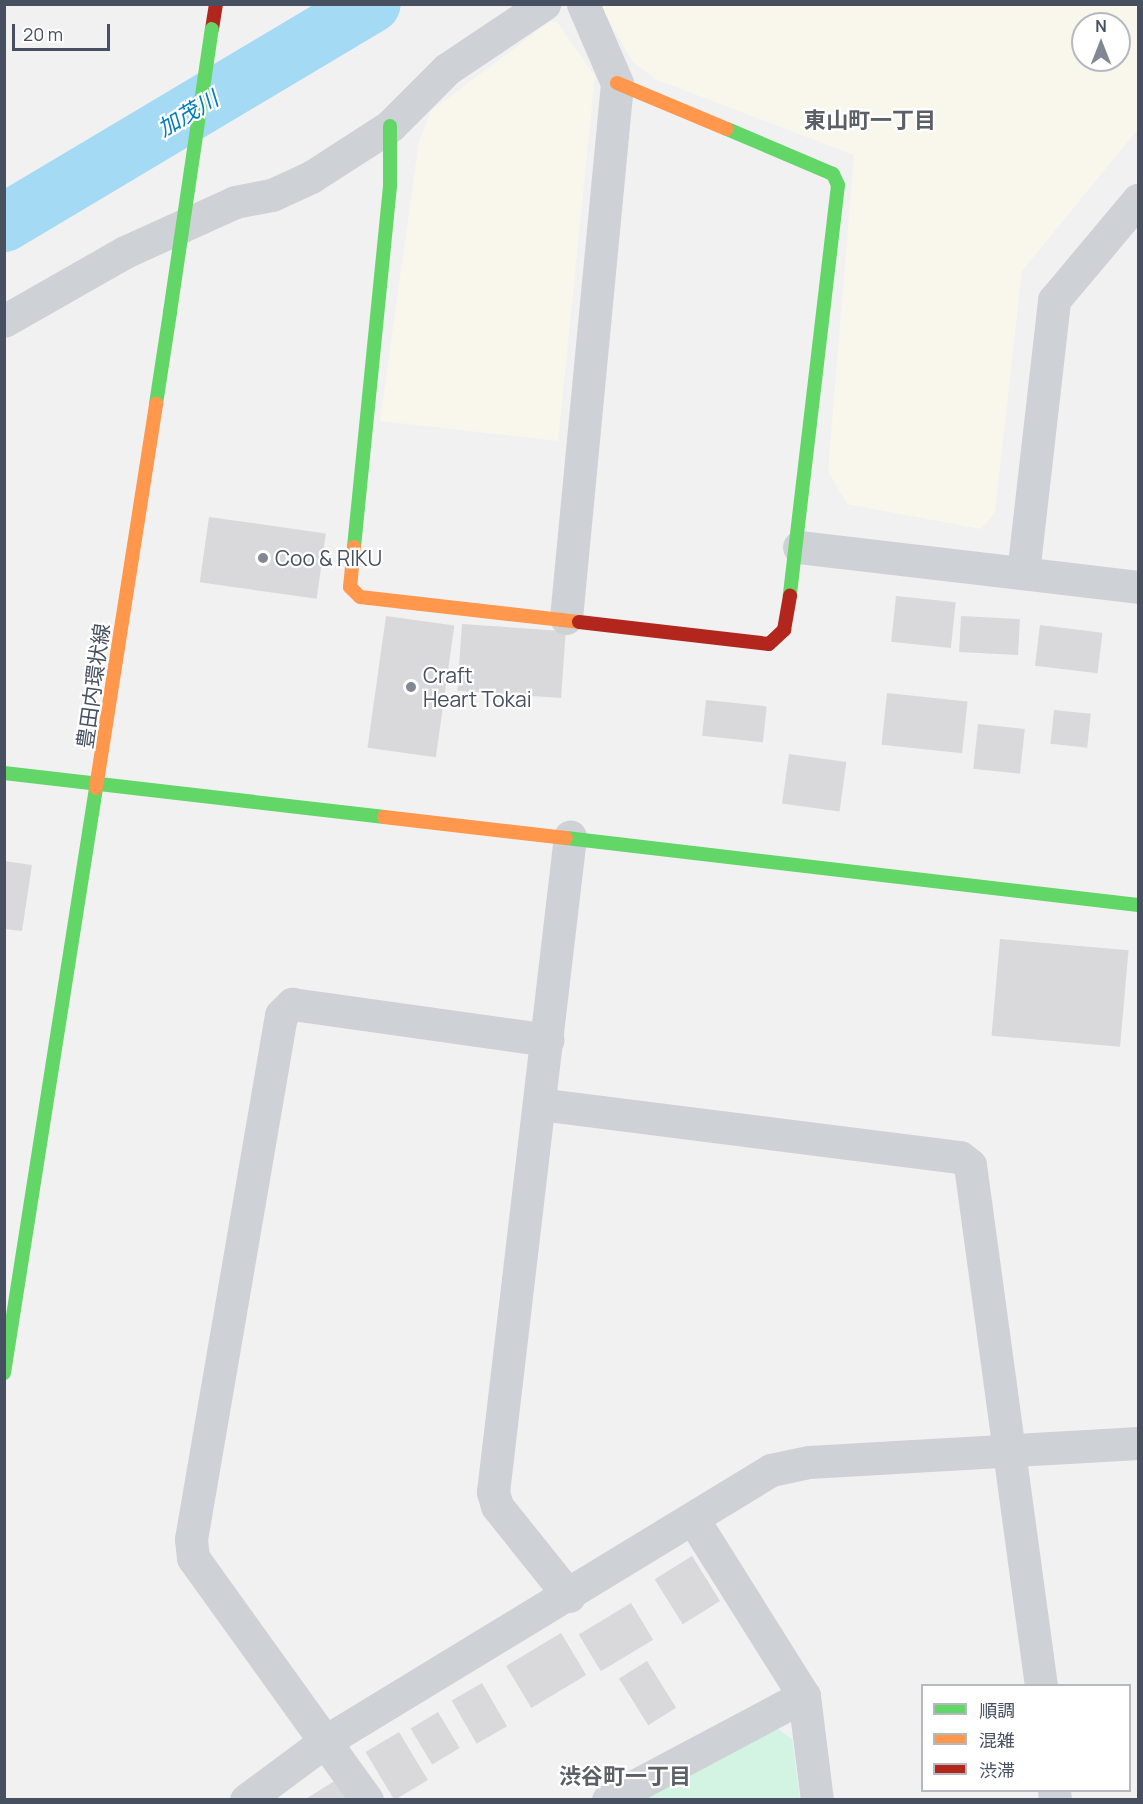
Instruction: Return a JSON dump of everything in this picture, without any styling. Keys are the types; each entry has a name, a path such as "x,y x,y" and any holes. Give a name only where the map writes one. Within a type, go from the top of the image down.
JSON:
{"street":[{"name":"豊田内環状線","path":"4,1373 100,785 216,4"},
{"path":"4,321 125,252 235,202 273,195 311,177 390,126 447,69 544,4"},
{"path":"566,618 617,83 583,4"},
{"path":"390,126 390,184 350,588 360,597 566,618 769,644 784,630 799,547 838,185 833,174 617,83"},
{"path":"1023,573 1054,300 1138,200"},
{"path":"799,547 1138,587"},
{"path":"4,772 1138,905"},
{"path":"569,1596 497,1506 493,1492 570,837"},
{"path":"367,1800 194,1558 191,1539 281,1015 292,1004 547,1040"},
{"path":"539,1104 960,1157 973,1175 1041,1684"},
{"path":"246,1800 324,1742 569,1596 771,1470 794,1464 1138,1443"},
{"path":"693,1519 804,1696 817,1800"},
{"path":"608,1800 804,1696"}],"shaded area":[{"path":"600,5 1138,5 1138,129 1022,271 995,512 981,529 847,504 828,471 854,155 655,79 633,62"},
{"path":"549,22 557,22 595,76 558,441 380,421 419,141 431,111"}],"green space":[{"path":"772,1725 792,1739 800,1799 635,1800"}],"building":[{"name":"Coo & RIKU","path":"209,517 326,533 317,599 200,582"},
{"path":"896,596 956,602 951,648 891,642"},
{"name":"Craft Heart Tokai","path":"386,616 454,626 436,757 367,748"},
{"path":"961,616 1020,619 1018,655 959,652"},
{"path":"462,624 566,631 561,698 457,691"},
{"path":"1040,625 1103,633 1098,673 1035,666"},
{"path":"887,693 968,701 962,753 882,745"},
{"path":"706,700 767,706 763,742 702,736"},
{"path":"1054,710 1091,714 1087,748 1050,744"},
{"path":"978,724 1025,729 1020,774 973,769"},
{"path":"789,754 846,762 839,812 782,804"},
{"path":"4,861 32,865 22,931 4,929"},
{"path":"1000,939 1129,950 1120,1047 992,1036"},
{"path":"692,1556 720,1601 683,1624 655,1579"},
{"path":"631,1603 653,1640 601,1671 579,1634"},
{"path":"561,1633 586,1675 531,1708 506,1666"},
{"path":"647,1661 676,1708 648,1725 619,1678"},
{"path":"482,1683 507,1726 477,1744 452,1700"},
{"path":"438,1712 460,1748 432,1764 411,1728"},
{"path":"399,1732 428,1780 394,1800 366,1752"},
{"path":"336,1780 348,1800 304,1800"}],"waterway":[{"name":"加茂川","path":"4,223 372,4"}],"traffic: fast":[{"path":"170,312 212,29"},
{"path":"354,547 390,185 390,126"},
{"path":"727,129 833,174 838,185 790,596"},
{"path":"156,404 170,312"},
{"path":"4,773 384,817"},
{"path":"4,1373 96,788"},
{"path":"566,838 1138,905"}],"traffic: slow":[{"path":"617,83 727,129"},
{"path":"96,788 156,404"},
{"path":"354,547 350,587 360,597 579,622"},
{"path":"384,817 566,838"}],"traffic: jam":[{"path":"212,29 216,4"},
{"path":"579,622 769,644 784,630 790,596"}],"place":[{"name":"Coo & RIKU","path":"263,558"},
{"name":"Craft Heart Tokai","path":"411,687"}],"district":[{"name":"東山町一丁目","path":"870,121"},
{"name":"渋谷町一丁目","path":"625,1777"}]}
